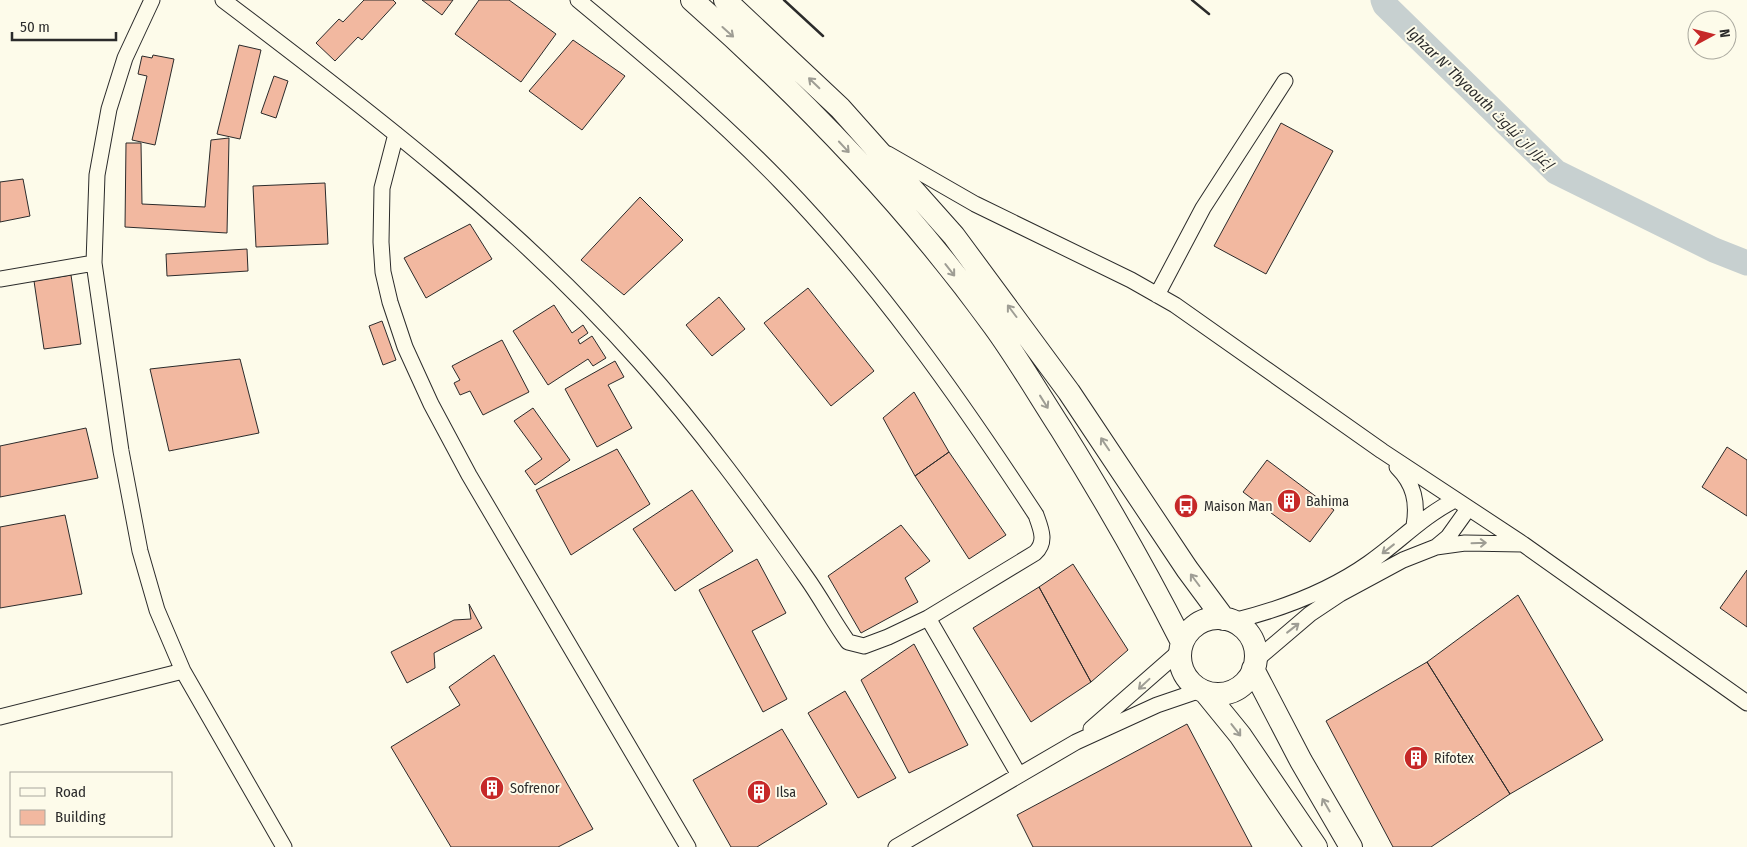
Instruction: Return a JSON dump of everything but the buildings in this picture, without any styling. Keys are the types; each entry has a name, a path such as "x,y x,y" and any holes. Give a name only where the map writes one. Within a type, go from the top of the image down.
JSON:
{"highway":[{"path":"692,0 767,68 842,144 923,235 995,327 1084,467 1148,574 1181,647 1183,672 1188,681 1203,691 1240,734 1316,847"},
{"path":"725,0 840,108 874,145 954,236 1022,326 1130,480 1187,569 1229,620 1250,637 1254,664 1306,769 1351,847"},
{"path":"1181,647 1187,633 1204,620 1229,620"},
{"path":"1203,691 1220,694 1235,690 1247,681 1254,664"}],"street":[{"path":"152,0 125,58 109,109 96,175 94,264 121,451 140,551 157,610 183,671 284,847"},
{"path":"223,0 396,134 472,196 571,289 673,400 769,525 848,642 859,646 873,643 928,618 1040,549 1043,536 1036,516 900,322 826,233 780,182 710,115 578,0"},
{"path":"1157,295 1203,208 1285,81"},
{"path":"396,134 382,188 380,242 384,280 405,347 431,404 469,475 688,847"},
{"path":"874,145 975,204 1157,295 1190,316 1382,451 1523,544 1747,703"},
{"path":"0,279 94,264"},
{"path":"1382,451 1404,474 1411,485 1416,510 1414,526"},
{"path":"1229,620 1290,605 1335,584 1368,564 1414,526 1462,505"},
{"path":"1436,547 1448,537 1462,505"},
{"path":"1254,664 1303,619 1340,594 1395,564 1436,547 1465,543 1523,544"},
{"path":"928,618 1019,775"},
{"path":"1076,742 1181,647"},
{"path":"0,716 183,671"},
{"path":"896,847 1076,742 1157,705 1203,691"}],"waterway":[{"name":"Ighzar N' Thyaouth إغزار ان ثياوث","path":"1383,0 1385,5 1556,172 1714,250 1747,263"}],"wall":[{"path":"784,0 823,36"},
{"path":"1192,0 1209,14"}],"place":[{"name":"Bahima","path":"1289,501"},
{"name":"Maison Man","path":"1186,506"},
{"name":"Rifotex","path":"1416,758"},
{"name":"Sofrenor","path":"492,788"},
{"name":"Ilsa","path":"759,792"}]}
